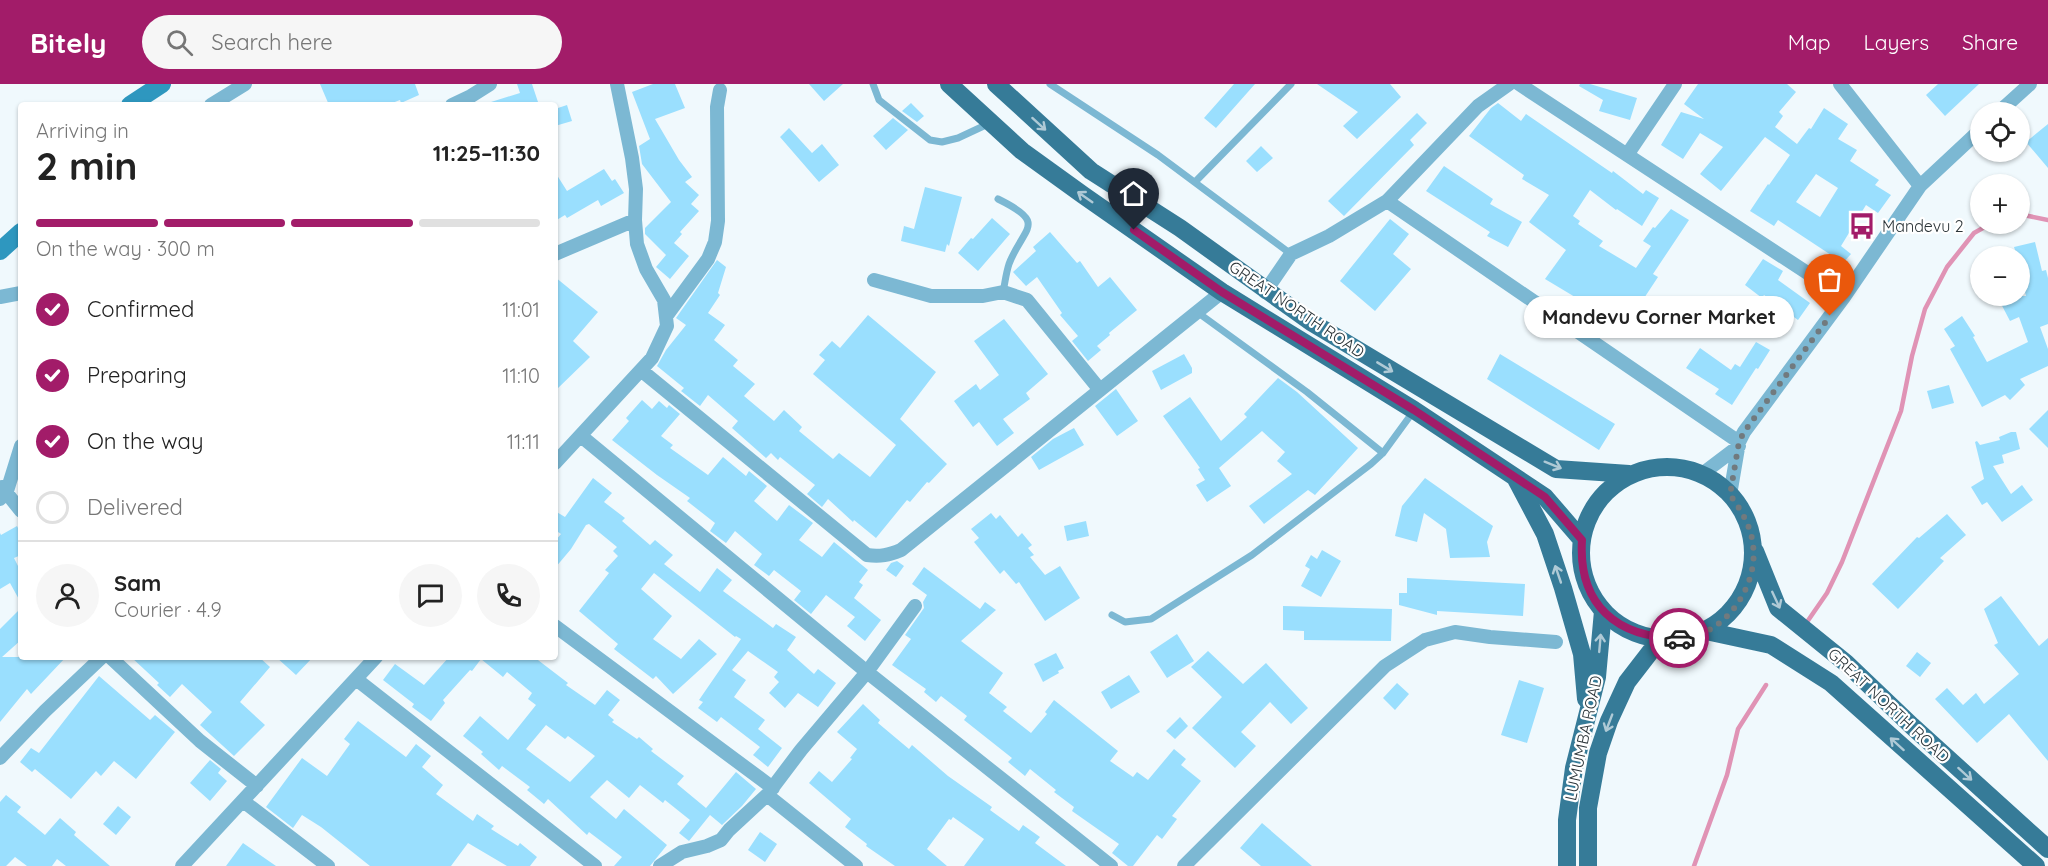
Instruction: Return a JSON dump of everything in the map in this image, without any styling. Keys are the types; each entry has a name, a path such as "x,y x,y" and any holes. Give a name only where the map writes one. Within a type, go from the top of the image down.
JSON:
{"main road":[{"name":"GREAT NORTH ROAD","path":"949,84 1022,151 1222,292 1414,410 1545,497 1582,540"},
{"name":"GREAT NORTH ROAD","path":"996,84 1091,171 1180,228 1266,292 1311,322 1556,469 1629,474"},
{"path":"1660,466 1681,467 1702,474 1722,486 1743,513 1754,546 1750,576 1737,605 1723,620 1706,631 1684,638 1661,638 1634,632 1617,623 1592,596 1581,559 1582,540 1590,513 1606,490 1629,474 1660,466"},
{"path":"1515,477 1545,534 1563,588 1582,654 1587,713"},
{"name":"GREAT NORTH ROAD","path":"1754,546 1778,608 1846,663 2048,849"},
{"name":"LUMUMBA ROAD","path":"1567,866 1568,809 1574,768 1597,677 1604,611"},
{"name":"GREAT NORTH ROAD","path":"1706,631 1771,645 1831,683 2036,866"},
{"name":"LUMUMBA ROAD","path":"1588,866 1588,808 1598,753 1609,721 1627,682 1661,638"}],"street":[{"path":"135,102 162,84"},
{"path":"216,102 245,84"},
{"path":"458,102 490,84"},
{"path":"558,460 642,371 660,344 667,326 664,300 643,260 638,244 635,220 636,189 632,158 617,84"},
{"path":"1266,292 1291,254 1329,236 1387,201 1470,114 1509,84"},
{"path":"1519,84 1844,297"},
{"path":"1627,155 1675,84"},
{"path":"1840,84 1920,186"},
{"path":"2010,102 2030,84"},
{"path":"667,315 708,259 715,242 718,221 717,107 720,90"},
{"path":"1702,474 1739,444 1920,186 1970,139"},
{"path":"1387,201 1739,444"},
{"path":"558,253 635,220"},
{"path":"0,251 18,235"},
{"path":"874,280 931,296 982,296 1004,292 1027,300 1100,390"},
{"path":"642,371 867,555 890,555 901,550 1222,292"},
{"path":"0,297 18,293"},
{"path":"581,436 867,672 1111,866"},
{"path":"1730,495 1739,444"},
{"path":"18,453 2,492 18,508"},
{"path":"660,866 681,852 721,840 770,792 801,750 867,672 915,606"},
{"path":"558,628 770,792 856,866"},
{"path":"1184,866 1385,666 1425,640 1455,632 1490,638 1556,642"},
{"path":"0,758 99,660"},
{"path":"113,660 201,741 257,786"},
{"path":"182,866 373,660"},
{"path":"356,679 595,866"},
{"path":"243,801 328,866"}],"lane":[{"path":"873,84 879,100 930,140 942,142 958,138 990,123"},
{"path":"1050,84 1195,182 1291,254"},
{"path":"1195,182 1291,84"},
{"path":"998,199 1022,211 1027,220 1028,231 1008,265 1004,292"},
{"path":"1197,312 1307,392 1383,453"},
{"path":"1112,615 1125,622 1151,619 1252,555 1383,453 1414,410"}],"building":[{"path":"320,84 415,84 419,95 403,102 400,100 395,102 328,102"},
{"path":"517,84 532,84 538,102 491,102 520,93"},
{"path":"653,84 675,84 685,108 655,119 679,160 692,177 685,182 699,195 691,204 699,211 680,232 682,234 674,243 689,256 670,279 656,267 666,255 645,234 645,228 671,202 642,164 639,146 650,139 632,92"},
{"path":"809,84 843,84 824,101"},
{"path":"1234,84 1255,84 1216,128 1204,118"},
{"path":"1317,84 1390,84 1401,97 1357,139 1343,126 1358,112"},
{"path":"1590,84 1637,98 1630,120 1599,111 1603,100 1579,86"},
{"path":"1698,84 1787,84 1796,92 1779,112 1783,116 1775,127 1797,144 1809,128 1811,129 1824,108 1848,124 1838,139 1857,150 1850,161 1879,180 1875,185 1891,195 1878,213 1866,205 1841,246 1851,254 1835,272 1824,263 1831,255 1778,220 1774,226 1750,211 1790,155 1765,137 1721,191 1700,174 1723,147 1700,133 1683,159 1661,145 1681,112 1704,119 1684,104","holes":["1816,174 1838,188 1820,217 1796,202"]},
{"path":"1938,84 1979,84 1945,116 1926,95"},
{"path":"911,103 924,116 917,122 902,111"},
{"path":"1498,103 1521,121 1526,114 1612,173 1613,171 1643,194 1646,190 1659,198 1642,226 1590,190 1573,216 1580,221 1578,224 1603,241 1599,246 1636,268 1651,246 1643,241 1671,209 1689,220 1653,274 1658,277 1625,327 1545,279 1566,250 1529,222 1549,195 1522,179 1524,175 1469,136 1491,108"},
{"path":"567,105 572,121 558,125 558,108"},
{"path":"1417,113 1427,123 1410,140 1414,145 1344,216 1328,201"},
{"path":"893,118 908,130 886,150 873,136"},
{"path":"2048,124 2048,168 2030,147 2030,139"},
{"path":"789,128 812,153 822,144 839,165 819,182 780,137"},
{"path":"1261,146 1273,158 1257,172 1246,161"},
{"path":"1444,166 1493,199 1490,204 1522,222 1508,247 1487,236 1490,232 1426,191"},
{"path":"604,169 612,181 615,179 624,193 601,206 598,200 567,218 565,215 558,219 558,177 567,191"},
{"path":"925,187 962,197 949,246 947,244 945,252 901,241 904,226 914,229"},
{"path":"992,218 1010,234 978,271 958,253"},
{"path":"1390,219 1409,234 1393,254 1411,269 1375,311 1340,281"},
{"path":"1050,232 1077,263 1080,261 1098,287 1110,277 1137,310 1109,333 1110,335 1097,346 1101,350 1088,361 1072,341 1078,336 1060,315 1062,313 1037,277 1026,286 1013,272 1036,251 1033,247"},
{"path":"2035,242 2042,271 2046,270 2048,278 2048,324 2040,327 2048,349 2048,366 2020,379 2025,385 2010,400 2005,395 1982,407 1950,349 1955,346 1944,329 1962,316 1975,336 1973,337 1987,362 2028,342 2019,317 2010,321 2002,306 2030,306 2030,246 2018,246"},
{"path":"1763,259 1783,271 1778,280 1810,303 1798,320 1764,295 1762,298 1745,285"},
{"path":"717,260 726,267 718,293 720,295 708,313 725,325 714,340 738,360 733,366 755,384 744,396 774,421 784,410 802,427 799,431 833,459 839,453 870,477 896,445 813,374 825,360 819,355 832,341 840,348 868,315 936,372 900,419 947,464 910,502 907,500 876,538 854,520 853,522 828,499 822,507 807,494 815,485 780,457 778,460 771,453 766,458 732,428 738,421 708,395 700,406 681,391 684,388 657,366 666,350 686,325 676,318"},
{"path":"558,279 598,312 573,341 590,357 558,388"},
{"path":"1004,319 1048,374 1026,393 1030,399 1003,419 1014,433 997,446 979,422 973,427 954,401 976,384 980,390 999,375 974,341"},
{"path":"1756,342 1770,350 1732,405 1715,394 1719,389 1686,368 1700,348 1731,370 1735,364 1740,367"},
{"path":"1184,354 1192,368 1192,373 1161,390 1152,371"},
{"path":"1500,354 1615,424 1599,450 1487,379"},
{"path":"1278,378 1297,392 1358,448 1315,495 1308,490 1264,524 1249,506 1292,474 1277,461 1285,452 1262,431 1219,468 1231,486 1207,502 1196,485 1205,480 1198,469 1200,468 1163,416 1190,397 1221,441 1247,417 1244,414"},
{"path":"1949,385 1954,403 1932,409 1927,391"},
{"path":"1116,389 1138,421 1117,436 1095,406"},
{"path":"642,400 652,409 659,401 667,408 669,405 680,414 661,436 673,445 670,448 708,475 723,457 746,476 749,471 767,486 754,501 777,521 789,505 813,523 799,540 822,557 834,542 868,570 859,582 863,585 854,598 881,620 865,641 847,626 855,617 826,595 811,614 794,600 801,591 774,570 769,576 754,565 762,554 735,531 726,543 710,531 715,523 687,501 690,498 612,440 629,421 626,418"},
{"path":"2048,410 2048,448 2029,429"},
{"path":"1074,428 1084,445 1039,470 1031,457 1053,439"},
{"path":"2016,432 2020,449 2002,455 2004,463 1993,466 2011,494 2022,485 2033,500 2002,522 1987,502 1982,505 1971,487 1984,479 1975,442 1977,441 1980,445 2000,440 1999,437"},
{"path":"593,478 612,493 604,502 625,518 622,521 650,545 655,540 673,555 664,564 700,592 717,568 732,580 723,591 773,628 776,624 796,637 787,650 814,674 818,669 836,683 818,707 798,693 785,708 769,693 779,682 774,677 778,672 748,651 732,670 746,680 734,697 765,720 758,729 782,748 768,767 753,755 760,747 721,717 717,722 698,708 703,702 699,700 741,639 735,637 654,573 641,589 672,616 653,639 681,659 699,639 717,654 673,694 656,676 653,679 614,649 618,644 579,611 609,573 605,570 618,556 613,551 617,547 589,524 558,564 558,538 561,534 558,532 558,513 565,517"},
{"path":"1425,478 1493,526 1487,542 1490,557 1450,558 1446,529 1424,513 1417,542 1395,536 1402,506"},
{"path":"991,513 996,519 1000,515 1018,537 1022,533 1032,545 1028,548 1034,555 1030,557 1045,575 1060,566 1080,598 1045,621 1019,582 1016,584 1004,570 1000,574 974,542 979,538 971,529"},
{"path":"1947,514 1966,535 1940,558 1944,561 1898,609 1872,584 1917,537 1919,538"},
{"path":"1086,521 1089,536 1067,541 1064,526"},
{"path":"17,526 18,528 18,556 14,558 18,566 18,598 10,583 0,589 0,533 1,535"},
{"path":"1322,550 1341,561 1321,597 1301,586 1310,569 1305,566 1311,555 1317,559"},
{"path":"897,561 904,566 896,577 886,570 891,563"},
{"path":"924,567 980,609 985,602 996,610 961,641 1003,673 989,693 1007,707 1003,711 1031,733 1047,714 1045,712 1054,700 1118,751 1110,761 1133,777 1137,772 1148,780 1174,749 1186,759 1181,765 1201,781 1172,816 1177,819 1162,839 1157,835 1133,866 1128,866 1112,853 1119,844 1072,811 1074,807 1054,792 1056,790 1030,769 1025,776 1008,762 1012,758 964,720 967,716 941,696 936,702 924,692 926,689 892,665 911,639 905,635 924,608 923,602 927,595 912,584"},
{"path":"1407,578 1525,584 1523,616 1437,611 1437,615 1399,605 1399,593 1407,593"},
{"path":"2001,596 2039,646 2048,638 2048,761 2009,714 1977,743 1935,699 1947,688 1963,705 1976,693 1984,704 2019,674 1994,645 1998,643 1984,609"},
{"path":"1283,606 1392,609 1391,641 1304,640 1304,631 1283,630"},
{"path":"18,611 18,643 2,657 18,657 18,660 63,660 31,694 27,689 0,722 0,629"},
{"path":"1177,634 1194,661 1167,678 1150,652"},
{"path":"1208,651 1243,684 1266,663 1308,708 1291,724 1270,702 1241,732 1256,746 1235,768 1192,728 1222,697 1191,667"},
{"path":"1917,652 1931,663 1920,677 1906,666"},
{"path":"1056,653 1064,668 1043,682 1034,664"},
{"path":"134,660 262,660 270,667 240,702 265,725 234,756 200,725 212,712 182,684 170,697 157,685 159,683"},
{"path":"279,660 310,660 296,675"},
{"path":"446,660 480,660 443,700 445,703 431,721 412,707 414,704 383,680 395,664 424,685"},
{"path":"482,660 538,660 568,683 566,685 595,705 607,690 620,700 608,715 614,720 612,722 637,739 639,737 653,749 651,751 684,776 677,784 706,808 736,772 756,789 722,825 710,815 689,841 679,833 690,820 665,800 663,803 640,785 629,798 607,780 590,797 616,819 624,809 667,845 650,866 614,866 622,857 589,832 587,835 548,799 544,804 527,790 530,787 502,766 499,770 481,754 483,752 463,736 480,716 508,740 536,705 528,699 532,693 507,672 503,677","holes":["546,725 565,739 568,736 595,756 570,782 526,749"]},
{"path":"1129,675 1140,692 1111,709 1101,692"},
{"path":"99,676 150,720 155,715 175,732 136,779 114,761 101,776 96,771 71,799 35,769 32,772 20,762 31,748 39,753"},
{"path":"1519,680 1544,688 1527,743 1501,735"},
{"path":"1397,683 1409,694 1395,710 1383,698"},
{"path":"863,704 880,720 878,723 909,749 912,745 1019,831 1023,825 1040,837 1035,843 1066,866 964,866 984,839 953,817 949,819 927,849 947,866 895,866 866,846 867,844 845,827 851,819 809,783 819,771 832,782 852,759 850,758 857,749 837,732"},
{"path":"1180,717 1188,726 1175,739 1166,731"},
{"path":"358,721 406,757 416,744 431,756 422,767 443,785 436,794 473,821 477,814 494,826 491,829 518,846 520,843 537,857 530,866 507,866 468,843 451,866 370,866 302,815 293,828 266,807 302,758 327,776 350,744 344,739"},
{"path":"210,760 221,769 218,773 227,781 210,801 190,783"},
{"path":"6,795 21,807 17,812 45,835 60,818 76,832 74,835 110,866 66,866 57,859 52,866 27,866 15,857 6,866 0,866 0,802"},
{"path":"118,806 131,817 116,835 103,824"},
{"path":"1262,823 1312,866 1261,866 1240,848"},
{"path":"760,832 777,844 765,862 748,850"},
{"path":"243,843 276,866 226,866"}],"waterway":[{"path":"2030,216 2048,220"},
{"path":"1807,622 1827,593 1842,562 1901,411 1912,356 1925,309 1947,267 1973,234"},
{"path":"1694,866 1727,775 1738,729 1766,685"}],"way so far":[{"path":"1679,638 1695,636 1723,620 1737,605 1747,586 1754,546 1743,513 1730,495 1739,442 1744,432 1830,316"}],"place":[{"name":"Mandevu 2","path":"1862,226"},
{"name":"Mandevu Corner Market","path":"1830,316"}],"route":[{"path":"1134,230 1222,292 1414,410 1545,497 1582,540 1581,559 1585,578 1597,604 1617,623 1634,632 1651,637 1679,638"}]}
